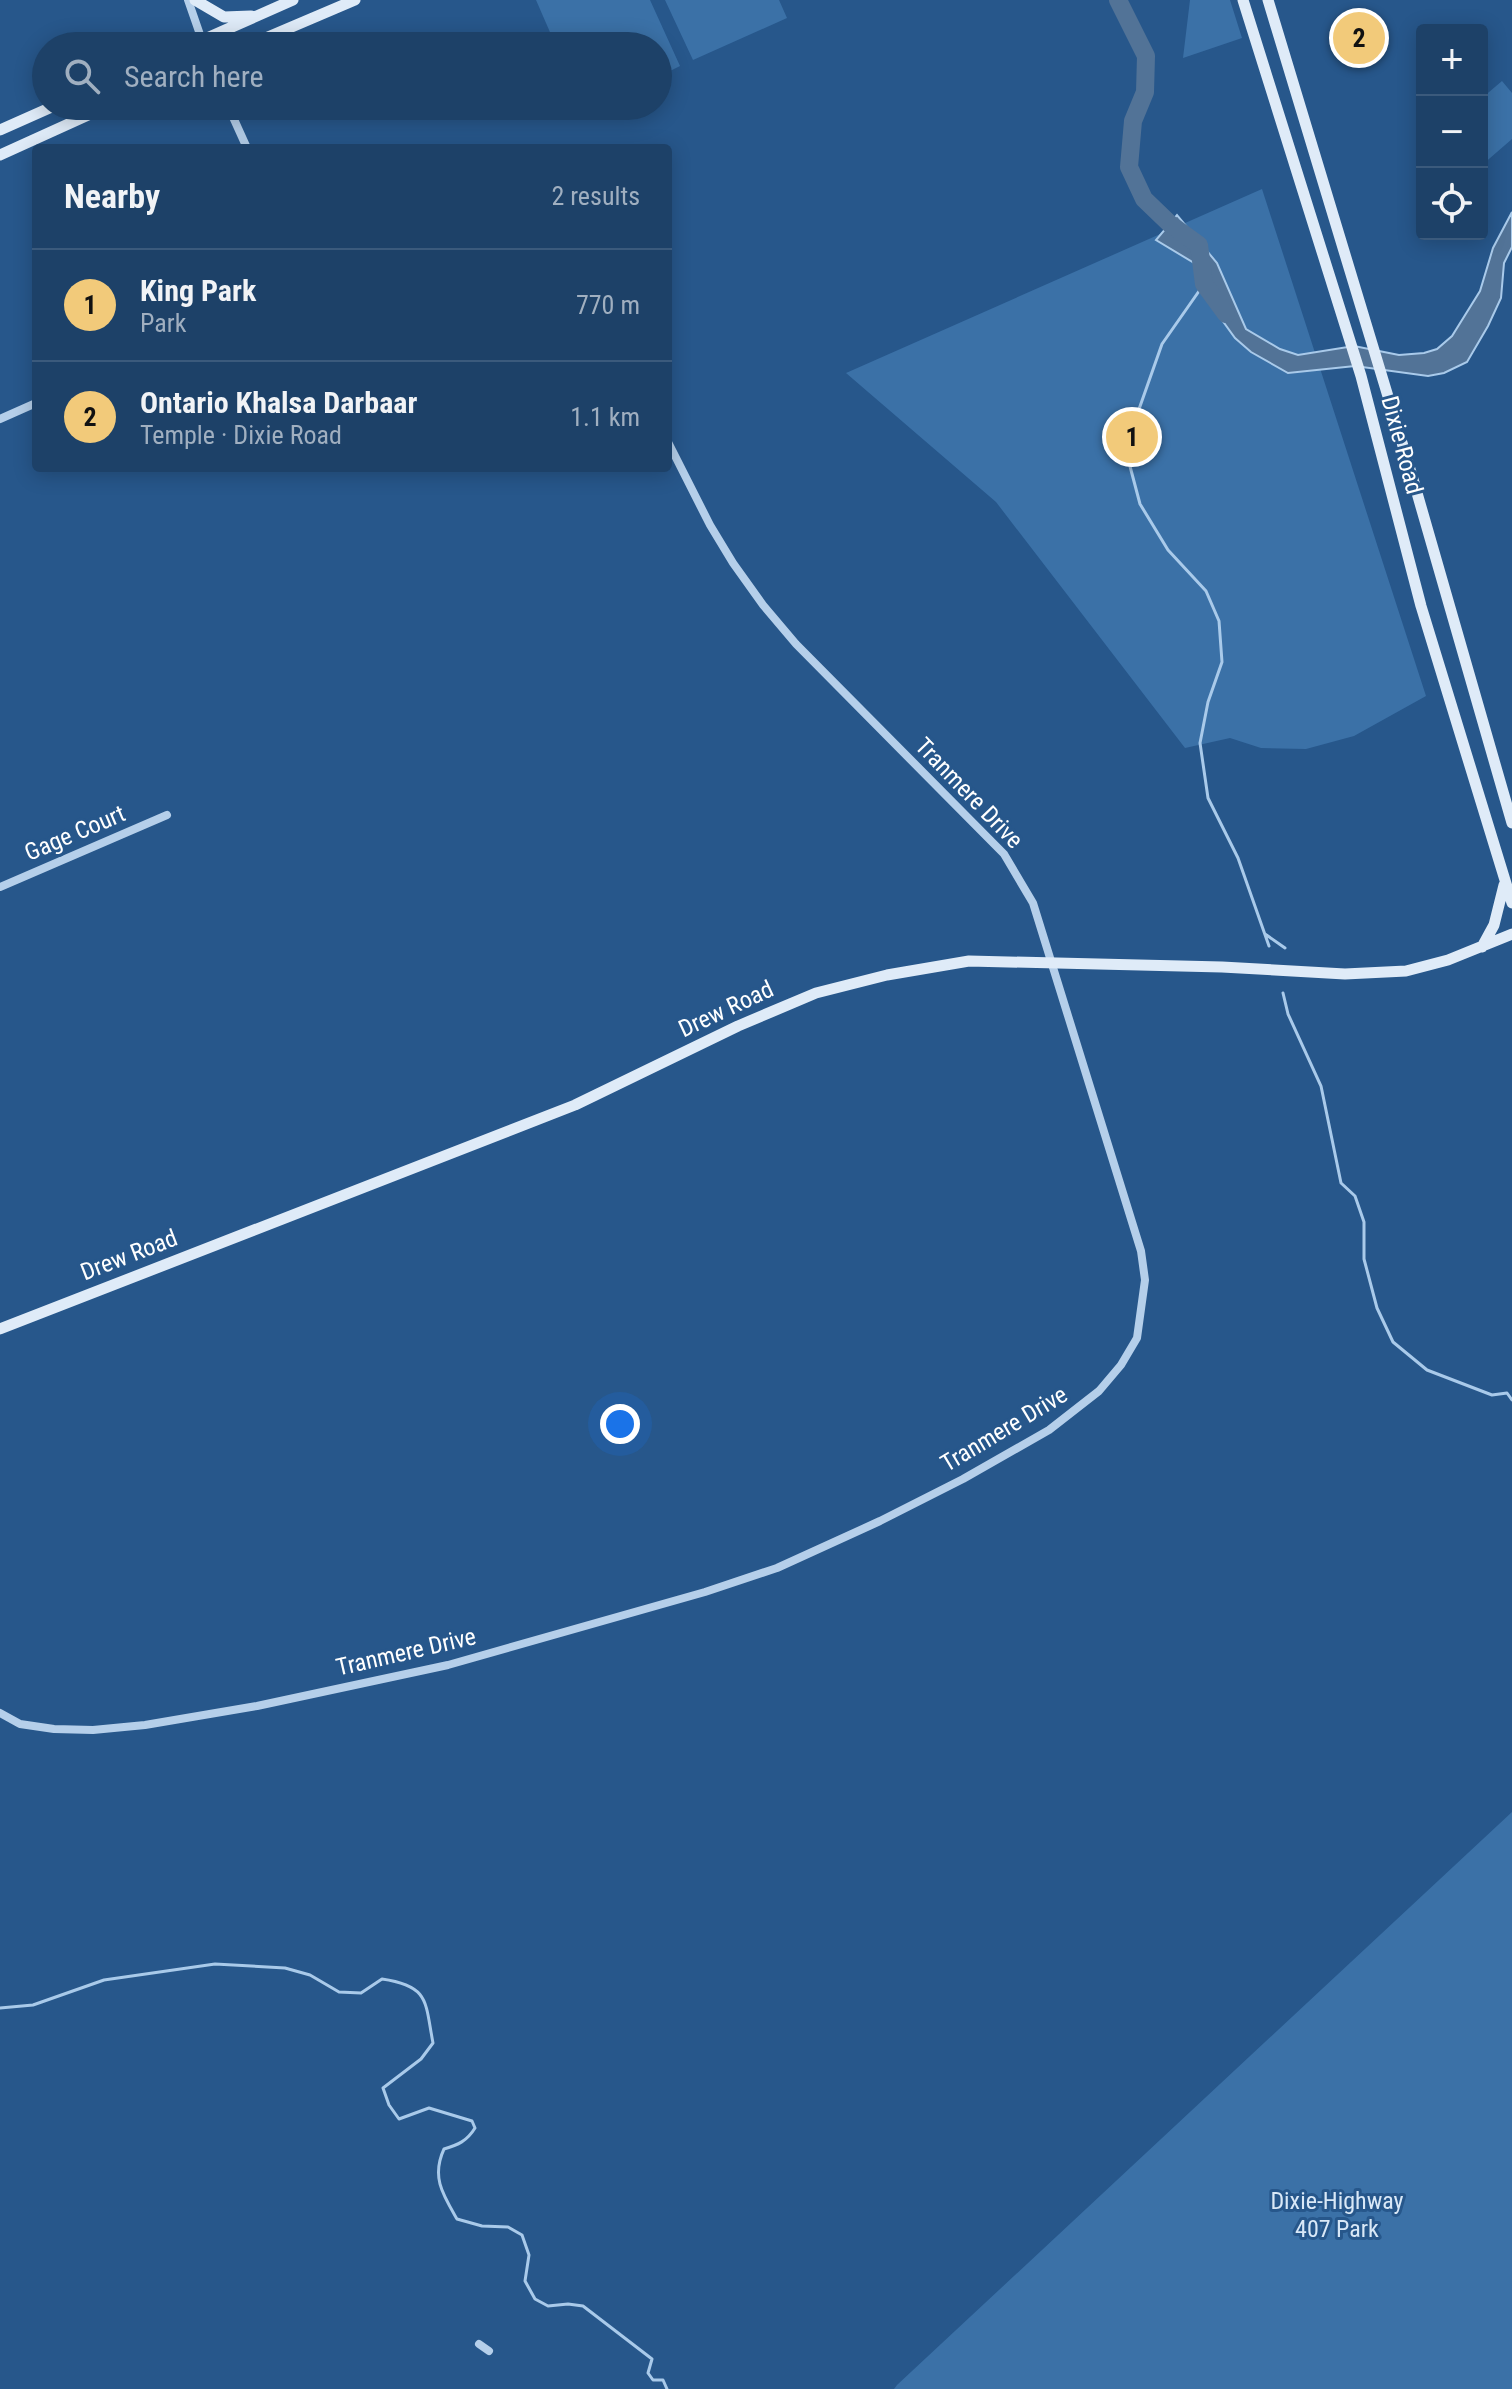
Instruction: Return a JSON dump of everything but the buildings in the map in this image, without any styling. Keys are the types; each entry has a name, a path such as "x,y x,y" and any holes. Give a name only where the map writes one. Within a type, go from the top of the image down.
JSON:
{"main road":[{"path":"195,0 224,17 259,15"},
{"path":"225,32 293,0"},
{"path":"280,32 355,0"},
{"name":"Dixie Road","path":"1243,0 1361,376 1421,606 1512,903"},
{"name":"Dixie Road","path":"1268,0 1383,377 1512,823"},
{"path":"0,130 32,116"},
{"path":"0,155 77,120"},
{"path":"1482,947 1494,925 1505,880"},
{"name":"Drew Road","path":"0,1329 575,1105 738,1026 816,993 887,975 969,961 1051,961 1345,974 1406,971 1448,960 1512,934"}],"street":[{"path":"188,0 199,32"},
{"path":"234,120 245,144"},
{"path":"0,419 32,405"},
{"name":"Tranmere Drive","path":"0,1713 20,1724 93,1730 145,1725 257,1706 461,1661 705,1592 777,1568 910,1506 1058,1424 1099,1391 1121,1365 1137,1338 1145,1280 1141,1251 1033,903 1004,854 796,644 763,605 710,525 672,450"},
{"name":"Gage Court","path":"0,887 167,815"},
{"path":"479,2344 489,2351"}],"green space":[{"path":"536,0 650,0 665,32 550,32"},
{"path":"665,0 779,0 787,18 693,60"},
{"path":"1190,0 1230,0 1242,38 1183,58"},
{"path":"672,48 680,66 672,70"},
{"path":"1502,81 1512,93 1512,139 1488,160 1488,96"},
{"path":"1262,189 1426,696 1354,736 1306,749 1261,748 1230,738 1185,748 996,502 846,373"},
{"name":"Dixie-Highway 407 Park","path":"1512,1812 1512,2389 894,2389 897,2385"}],"shaded area":[{"path":"1512,212 1512,247 1504,263 1501,298 1488,326 1467,362 1444,373 1428,376 1355,366 1288,373 1251,352 1235,338 1222,320 1211,287 1199,266 1156,240 1177,215 1217,263 1246,329 1280,349 1298,355 1354,346 1399,355 1437,349 1452,336 1480,291 1493,248"}],"waterway":[{"path":"1118,0 1146,56 1145,92 1133,121 1129,167 1144,199 1170,224 1199,245 1204,284 1226,314"},
{"path":"1204,284 1162,344 1138,412 1127,455 1140,504 1168,550 1206,591 1219,621 1222,662 1208,702 1200,743 1208,798 1238,858 1269,946"},
{"path":"1265,934 1285,948"},
{"path":"1283,993 1288,1014 1321,1086 1341,1183 1355,1196 1364,1222 1364,1259 1377,1308 1393,1342 1427,1370 1492,1395 1507,1393 1512,1400"},
{"path":"0,2008 33,2005 104,1980 215,1964 285,1968 310,1975 339,1992 361,1993 382,1979 409,1986 422,1998 426,2007 433,2043 421,2059 383,2088 389,2105 399,2119 429,2108 472,2121 475,2128 469,2136 444,2149 440,2159 440,2186 457,2219 482,2226 508,2227 522,2235 529,2255 525,2281 535,2299 548,2306 583,2306 652,2359 648,2373 653,2380 663,2380 667,2389"}],"place":[{"name":"Ontario Khalsa Darbaar","path":"1359,38"},
{"name":"King Park","path":"1132,437"}]}
